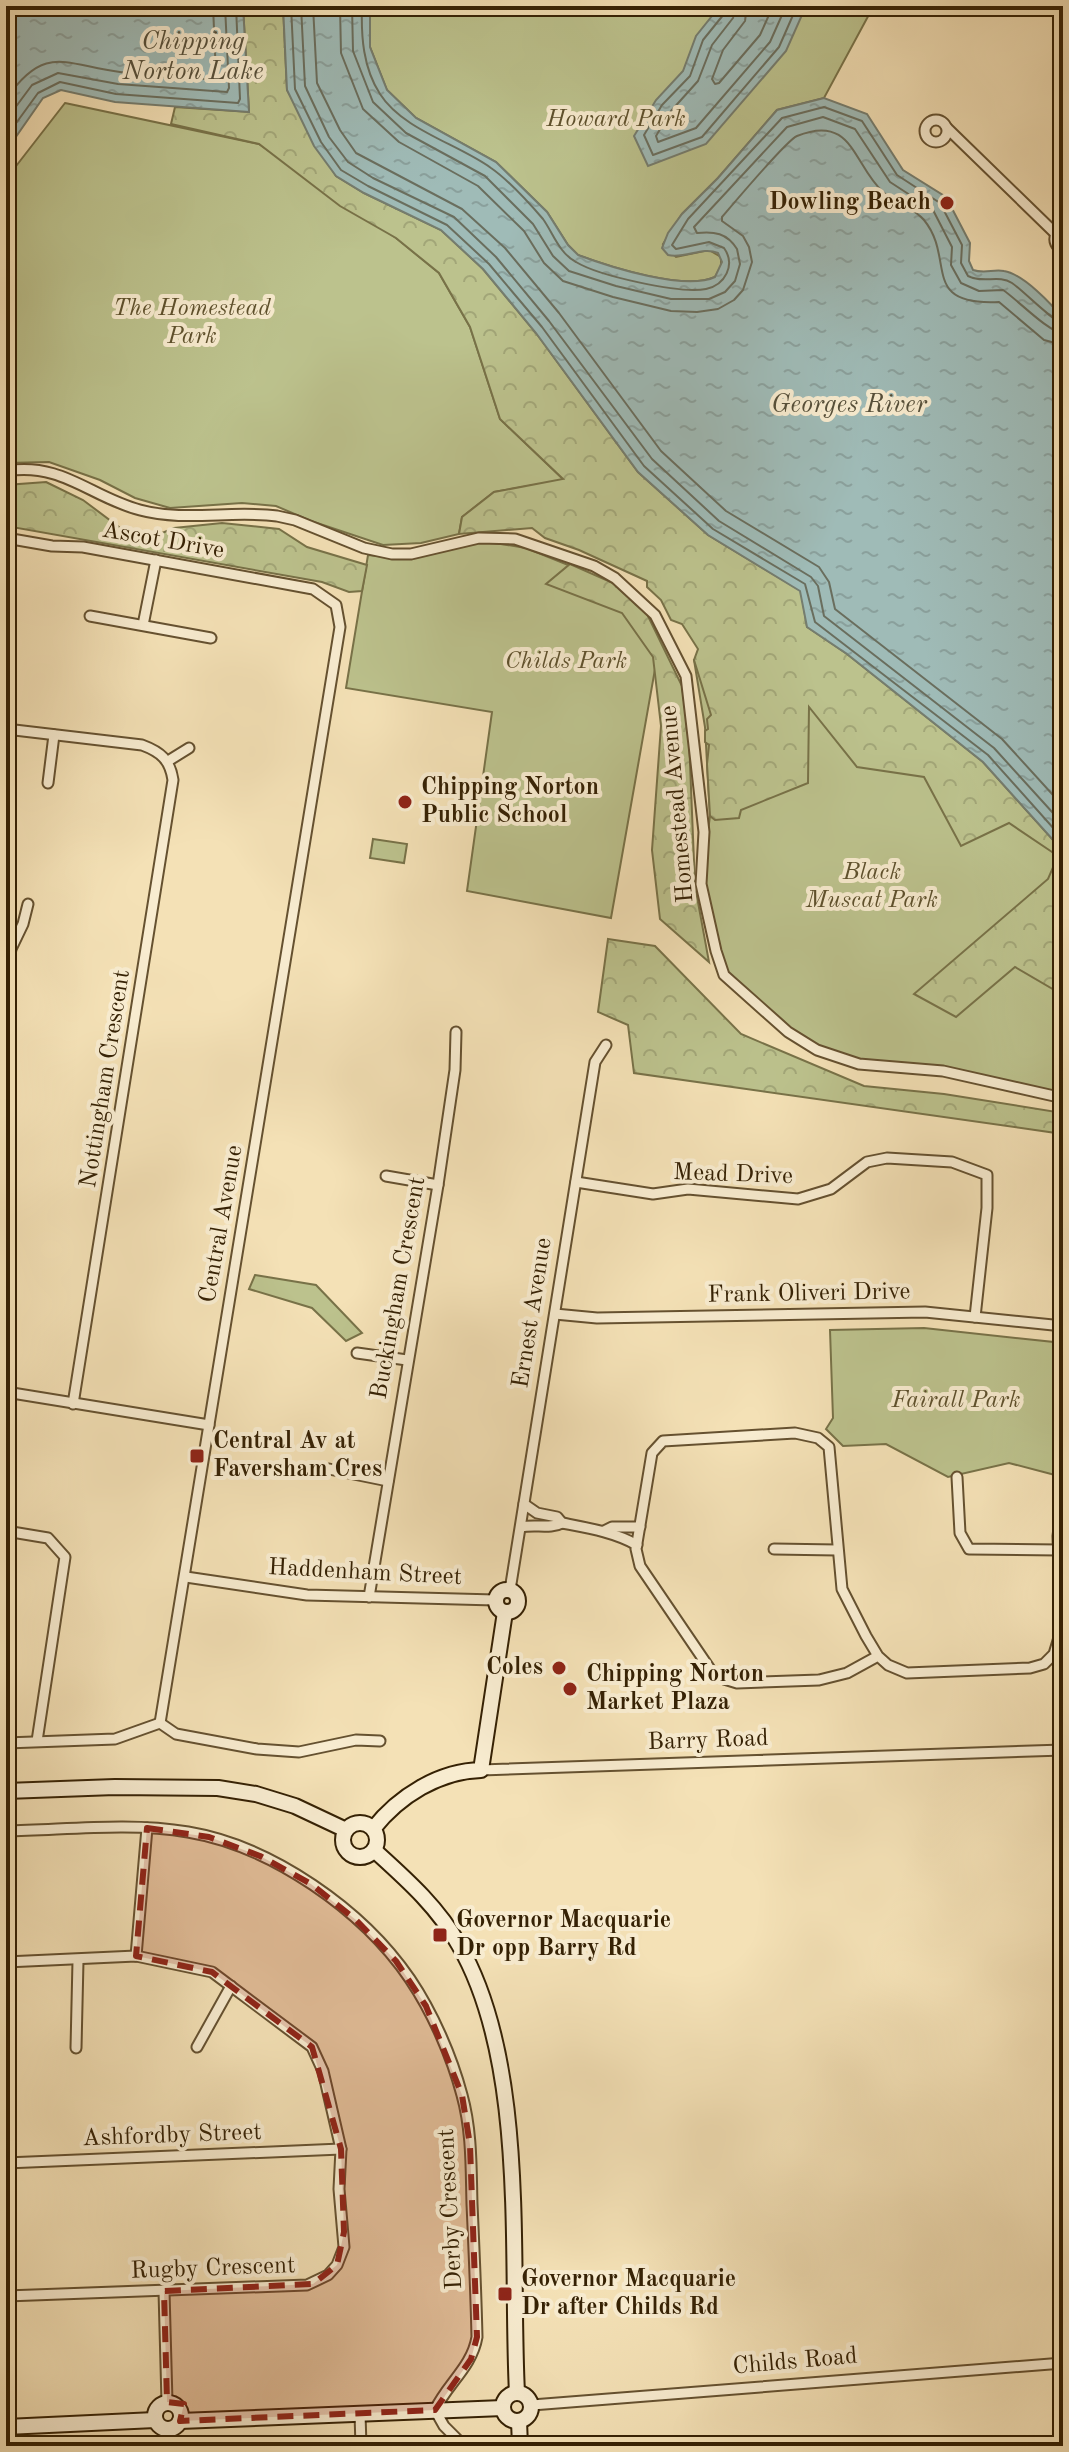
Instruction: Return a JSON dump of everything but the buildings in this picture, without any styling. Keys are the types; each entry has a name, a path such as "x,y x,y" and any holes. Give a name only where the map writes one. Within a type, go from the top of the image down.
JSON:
{"main road":[{"path":"481,1770 500,1606 512,1610 517,1605 518,1598 510,1590"},
{"name":"Barry Road","path":"373,1829 398,1802 423,1787 453,1773 481,1770"},
{"path":"6,1791 115,1787 218,1788 256,1794 295,1806 346,1830"},
{"path":"359,1823 373,1829 378,1839 374,1850 365,1857 348,1852 343,1842 346,1830 359,1823"},
{"path":"374,1850 415,1887 451,1931 474,1973 493,2033 502,2073 509,2155 517,2393"},
{"path":"517,2393 525,2395 532,2405 530,2414 519,2421 507,2416 503,2408 505,2399 517,2393"},
{"path":"167,2402 179,2408 180,2421 175,2427 167,2429 155,2420 157,2408 167,2402"},
{"path":"180,2421 503,2408"},
{"path":"6,2427 155,2420"},
{"path":"519,2421 520,2446"}],"street":[{"path":"947,128 1060,232 1055,244 1063,250"},
{"name":"Homestead Avenue","path":"6,471 51,471 143,511 277,516 364,548 392,554 411,554 479,538 515,539 594,566 615,578 655,615 686,676 704,832 701,884 724,975 788,1032 817,1050 859,1064 943,1071 1063,1098"},
{"name":"Ascot Drive","path":"6,538 52,546 83,547 313,589"},
{"path":"143,625 156,560"},
{"name":"Central Avenue","path":"160,1723 340,627 336,605 313,589"},
{"path":"90,616 211,638"},
{"path":"6,729 142,745 162,754 168,761 189,748"},
{"path":"48,783 54,735"},
{"name":"Nottingham Crescent","path":"73,1404 172,791 172,769 168,761"},
{"path":"6,976 11,949 28,904"},
{"name":"Buckingham Crescent","path":"369,1597 438,1185 455,1070 456,1032"},
{"name":"Ernest Avenue","path":"510,1590 595,1062 606,1045"},
{"name":"Mead Drive","path":"576,1182 653,1194 688,1189 798,1199 831,1189 867,1162 887,1158 952,1162 987,1175 987,1208 975,1317"},
{"path":"386,1176 438,1185"},
{"name":"Frank Oliveri Drive","path":"555,1314 597,1318 925,1312 1063,1326"},
{"path":"357,1353 407,1360"},
{"path":"6,1392 209,1425"},
{"path":"878,1656 847,1673 819,1680 737,1683 724,1679 703,1661 640,1566 637,1545 652,1453 663,1441 795,1433 818,1438 829,1447 842,1589 878,1656 888,1665 907,1673 1030,1668 1059,1656 1059,1550 1063,1498"},
{"path":"329,1469 388,1481"},
{"path":"957,1477 960,1533 969,1549 1059,1550"},
{"path":"524,1504 537,1513 557,1517 562,1523 604,1531 637,1545"},
{"path":"521,1527 535,1524 555,1527 562,1523"},
{"path":"604,1531 612,1527 640,1527"},
{"path":"6,1531 48,1538 65,1557 37,1741"},
{"path":"774,1549 837,1550"},
{"name":"Haddenham Street","path":"186,1577 289,1594 500,1606"},
{"path":"6,1743 115,1739 160,1723 176,1734 257,1749 299,1752 356,1740 380,1741"},
{"name":"Barry Road","path":"481,1770 1063,1750"},
{"path":"136,1956 147,1828"},
{"name":"Derby Crescent","path":"6,1831 147,1828 209,1837 287,1869 307,1881 356,1920 396,1961 426,2006 462,2095 469,2130 477,2337 471,2359 445,2391 435,2410"},
{"name":"Rugby Crescent","path":"6,1962 136,1956 212,1972 312,2047 323,2071 341,2149 339,2189 344,2247 337,2265 328,2275 313,2284 298,2287 6,2296"},
{"path":"76,2048 78,1961"},
{"path":"197,2047 231,1986"},
{"name":"Ashfordby Street","path":"6,2163 341,2149"},
{"path":"164,2291 167,2402"},
{"name":"Childs Road","path":"532,2405 1063,2363"},
{"path":"435,2410 444,2426 464,2446"},
{"path":"360,2414 361,2446"}],"highlighted area":[{"path":"147,1828 209,1837 260,1856 311,1884 356,1920 396,1961 426,2006 462,2095 470,2145 477,2337 471,2359 435,2410 180,2421 184,2404 167,2402 164,2291 313,2284 337,2265 344,2232 341,2149 312,2047 212,1972 136,1956"}],"green space":[{"path":"243,6 283,6 287,90 336,176 441,230 483,269 536,333 638,472 708,535 801,591 807,627 847,654 983,762 1063,851 1063,995 1015,967 956,1017 914,994 1048,879 1058,856 1009,823 961,846 924,777 857,767 809,707 808,783 741,810 739,818 715,820 710,816 709,745 705,742 707,719 711,715 694,660 698,649 682,624 671,620 661,600 647,587 647,581 545,538 532,528 459,534 462,517 494,492 563,479 500,419 470,327 439,273 396,238 340,206 259,144 171,124 175,107 249,112"},
{"name":"Howard Park","path":"370,6 986,6 872,9 824,98 777,110 682,214 663,244 676,257 709,250 721,257 721,266 715,277 685,281 647,276 578,255 547,212 496,162 416,118 387,90 370,47"},
{"name":"The Homestead Park","path":"65,103 259,144 396,238 439,273 470,327 500,419 564,480 494,492 462,517 459,534 421,543 383,545 276,506 242,503 170,508 135,498 100,480 49,462 6,463 6,179"},
{"path":"46,482 83,500 123,530 155,536 174,528 222,523 279,529 307,547 367,565 362,591 349,592 322,582 6,526 6,485"},
{"name":"Childs Park","path":"474,543 526,548 613,583 647,614 660,641 611,918 467,891 492,712 346,688 368,555 406,559"},
{"path":"570,564 613,583 647,614 682,686 689,739 695,886 709,962 660,919 652,850 661,726 653,657 622,613 546,584"},
{"name":"Black Muscat Park","path":"807,627 1063,851 1063,1098 1008,1084 859,1064 817,1050 724,975 701,884 710,816 705,727 694,660"},
{"path":"373,839 407,844 404,863 370,858"},
{"path":"608,939 655,946 741,1034 864,1086 944,1094 1063,1113 1063,1134 634,1073 628,1025 598,1012"},
{"path":"255,1275 316,1285 362,1333 346,1341 312,1308 249,1289"},
{"name":"Fairall Park","path":"924,1328 1063,1343 1063,1447 1055,1475 1009,1463 948,1477 886,1444 843,1446 826,1429 833,1418 830,1330"}],"water":[{"name":"Chipping Norton Lake","path":"6,6 243,6 249,112 115,102 61,90 43,98 6,151"},
{"name":"Georges River","path":"283,6 370,6 370,47 387,90 416,118 496,162 547,212 578,255 628,271 667,279 702,281 715,277 722,262 718,253 706,251 668,255 662,248 668,233 777,110 824,98 867,114 903,170 946,197 970,243 969,261 973,270 1012,273 1052,306 1063,319 1063,851 983,762 847,654 807,627 800,591 708,535 638,472 536,333 483,269 441,230 336,176 314,146 287,90"},
{"path":"720,6 806,6 786,51 706,144 648,166 634,136 656,100 683,71 696,36"}],"place":[{"name":"Dowling Beach","path":"947,203"},
{"name":"Chipping Norton Public School","path":"405,802"},
{"name":"Central Av at Faversham Cres","path":"197,1456"},
{"name":"Coles","path":"559,1668"},
{"name":"Chipping Norton Market Plaza","path":"570,1689"},
{"name":"Governor Macquarie Dr opp Barry Rd","path":"440,1935"},
{"name":"Governor Macquarie Dr after Childs Rd","path":"505,2294"}]}
